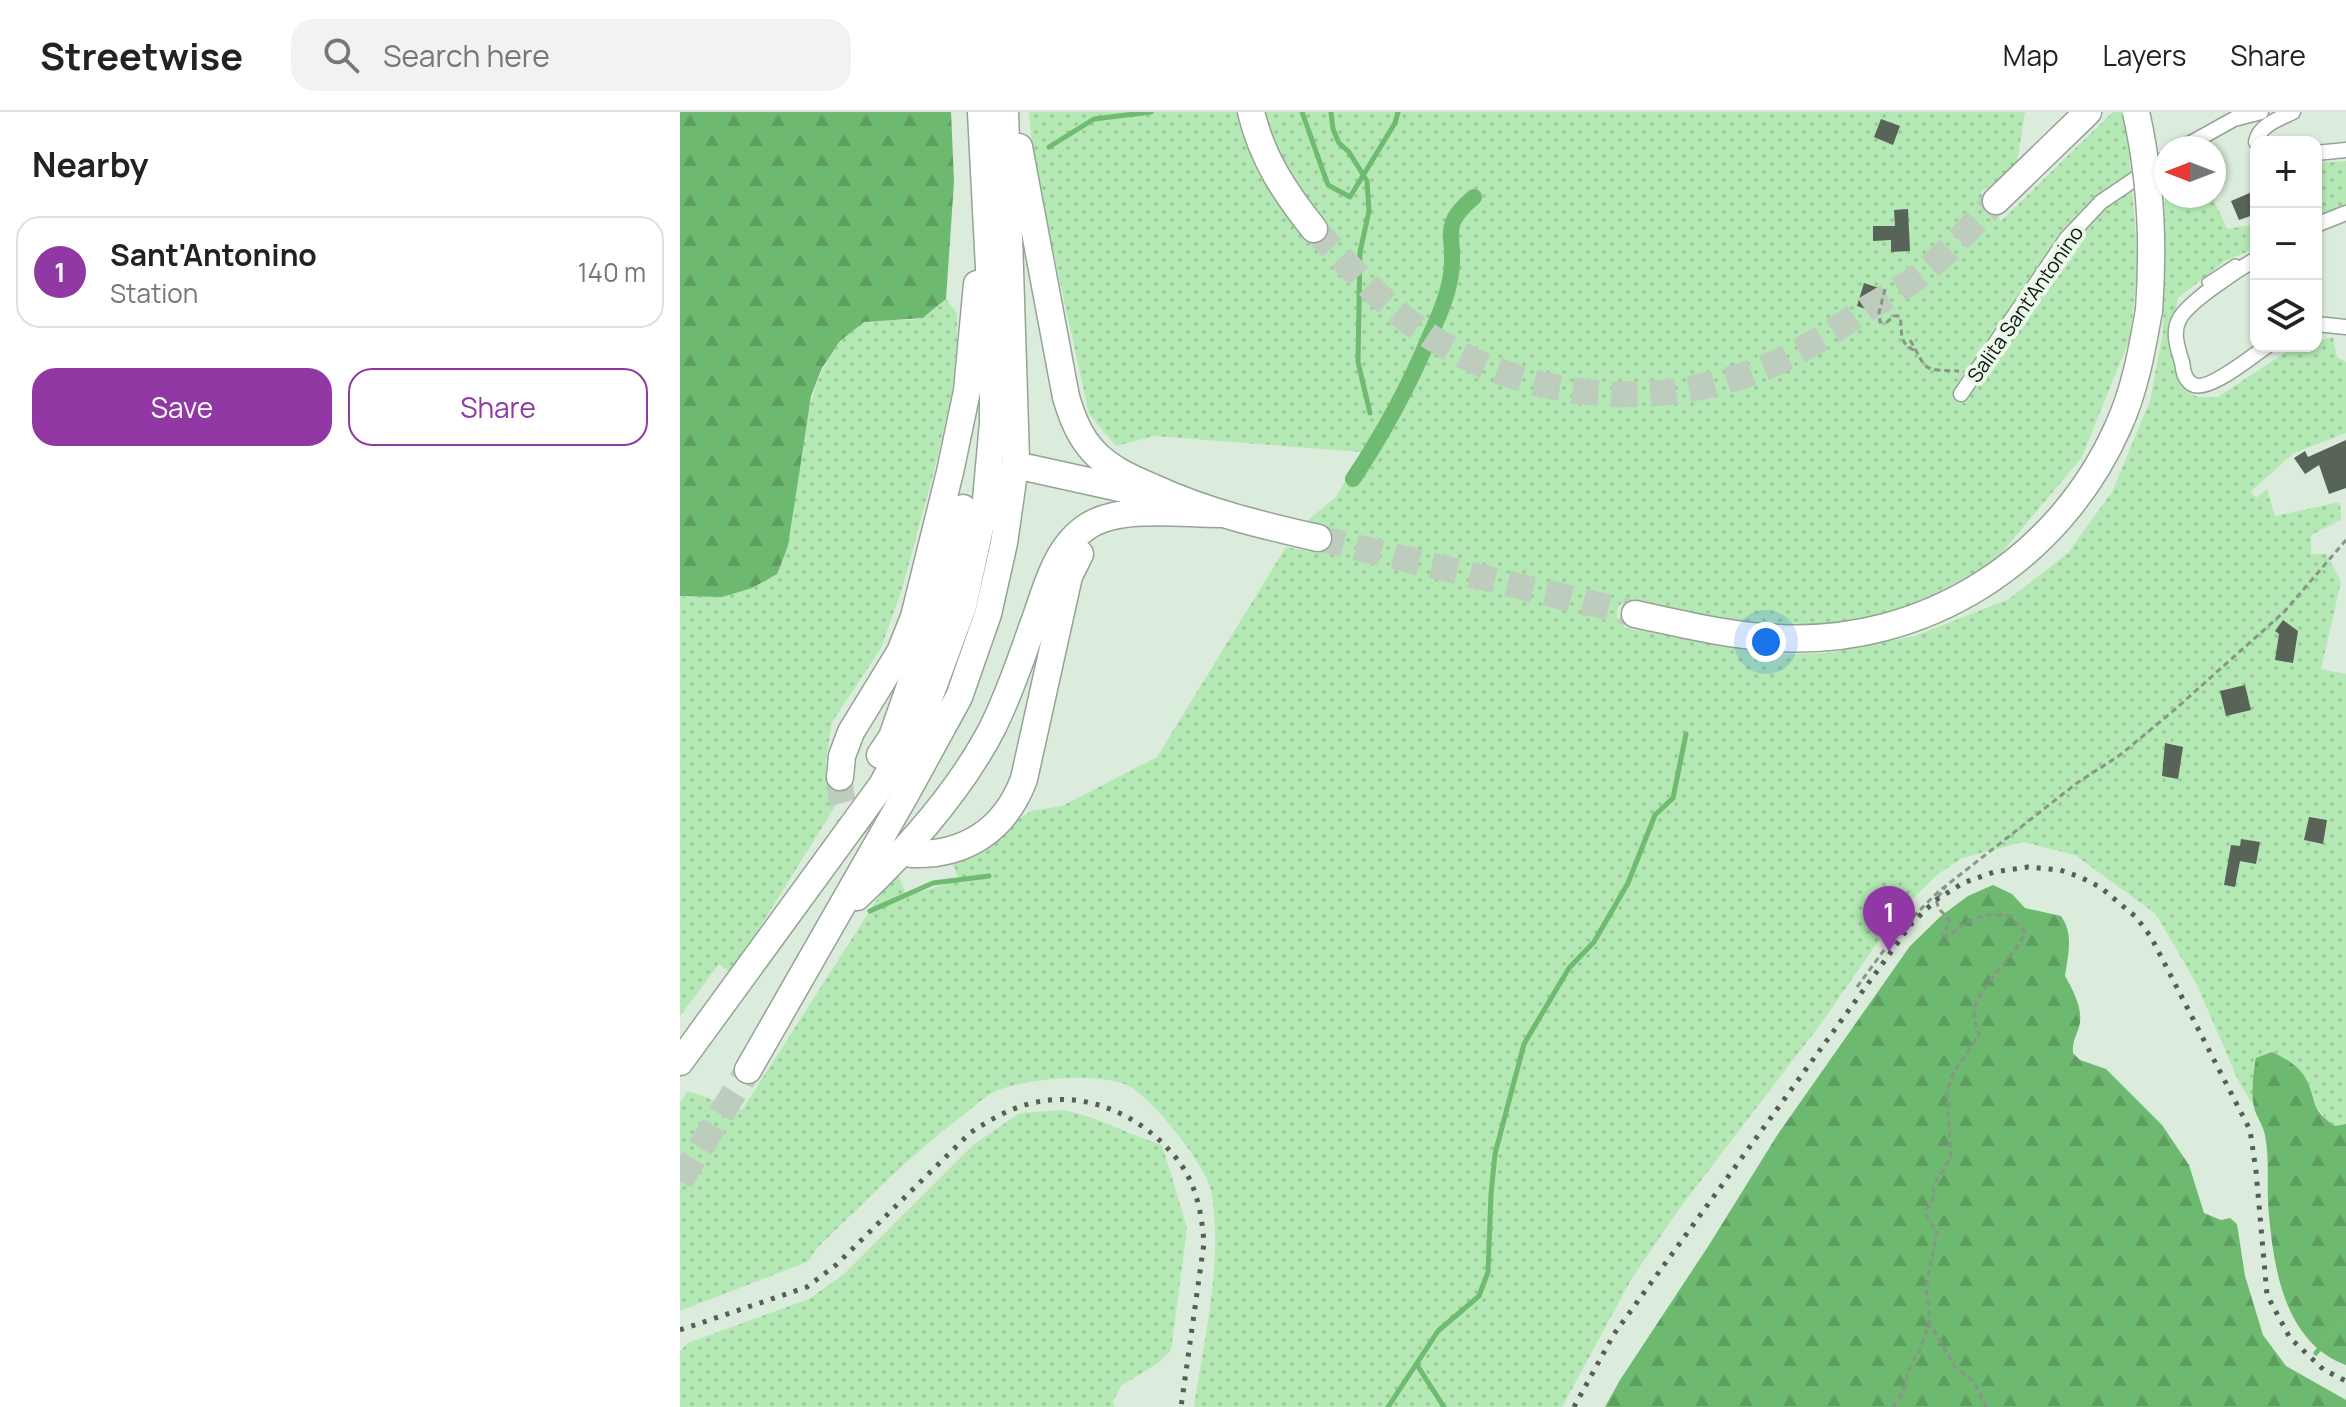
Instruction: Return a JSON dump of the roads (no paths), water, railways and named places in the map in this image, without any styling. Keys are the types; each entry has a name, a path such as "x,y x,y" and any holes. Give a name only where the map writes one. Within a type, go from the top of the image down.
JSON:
{"highway":[{"path":"680,1062 840,845 893,767 928,701 963,606 984,513 993,423 993,346 981,112"},
{"path":"748,1070 959,697 988,614 1004,543 1016,459 1005,112"},
{"path":"1011,112 1029,191 1066,397 1076,426 1093,451 1115,469 1184,502"},
{"path":"1251,112 1277,179 1314,229"},
{"path":"1996,201 2088,112"},
{"path":"1635,614 1726,633 1807,638 1895,626 1920,618 1972,593 2034,545 2068,510 2094,472 2118,428 2141,357 2149,310 2152,252 2147,170 2136,112"},
{"path":"840,777 842,756 851,732 900,652 914,617 950,472 967,391 985,185"},
{"path":"1029,468 1184,502 1219,514 1318,538"},
{"path":"751,967 892,737 930,629 963,508"},
{"path":"832,922 894,863 941,806 971,763 1009,692 1048,583 1065,548 1081,531 1102,519 1124,514 1219,514"},
{"path":"911,854 938,854 972,843 993,828 1011,807 1024,779 1073,566 1085,547 1104,532 1156,514"}],"street":[{"path":"2204,136 2234,119 2261,112"},
{"path":"2257,136 2262,129 2293,112"},
{"path":"2322,152 2346,150"},
{"name":"Salita Sant'Antonino","path":"1961,394 2067,238 2101,202 2154,166"},
{"path":"2322,223 2346,213"},
{"path":"2250,263 2192,305 2179,318 2175,334 2185,376 2198,386 2217,380 2258,352"},
{"path":"2322,325 2346,327"}],"lane":[{"path":"2206,282 2232,264 2250,263"}],"waterway":[{"path":"1049,147 1094,119 1151,112"},
{"path":"1302,112 1328,185 1350,197 1395,123 1398,112"},
{"path":"1331,112 1339,143 1349,152 1367,181 1369,211 1360,252 1358,362 1370,413"},
{"path":"1353,479 1394,410 1436,323 1451,274 1452,225 1474,197"},
{"path":"1388,1407 1438,1331 1479,1296 1488,1272 1495,1154 1524,1044 1569,968 1594,942 1628,883 1655,815 1673,798 1686,734"},
{"path":"870,911 933,883 989,876"},
{"path":"2316,1353 2346,1316"},
{"path":"1417,1365 1444,1407"}],"tunnel":[{"path":"1314,229 1368,286 1398,312 1429,336 1468,358 1509,375 1551,386 1594,393 1638,394 1681,390 1724,381 1792,355 1920,275 1996,201"},
{"path":"1318,538 1635,614"},
{"path":"840,777 843,804 854,826 872,843 897,853"},
{"path":"680,1181 748,1070"}],"railway":[{"path":"1574,1407 1614,1334 1912,923 1936,900 1963,883 1994,872 2028,867 2060,870 2100,887 2136,917 2151,937 2250,1130 2267,1295 2290,1338 2324,1370 2346,1381"},
{"path":"680,1330 807,1287 836,1265 970,1133 986,1123 1028,1104 1058,1099 1078,1101 1118,1113 1154,1135 1182,1166 1195,1193 1204,1243 1181,1407"}],"place":[{"name":"Sant'Antonino","path":"1889,952"}]}
